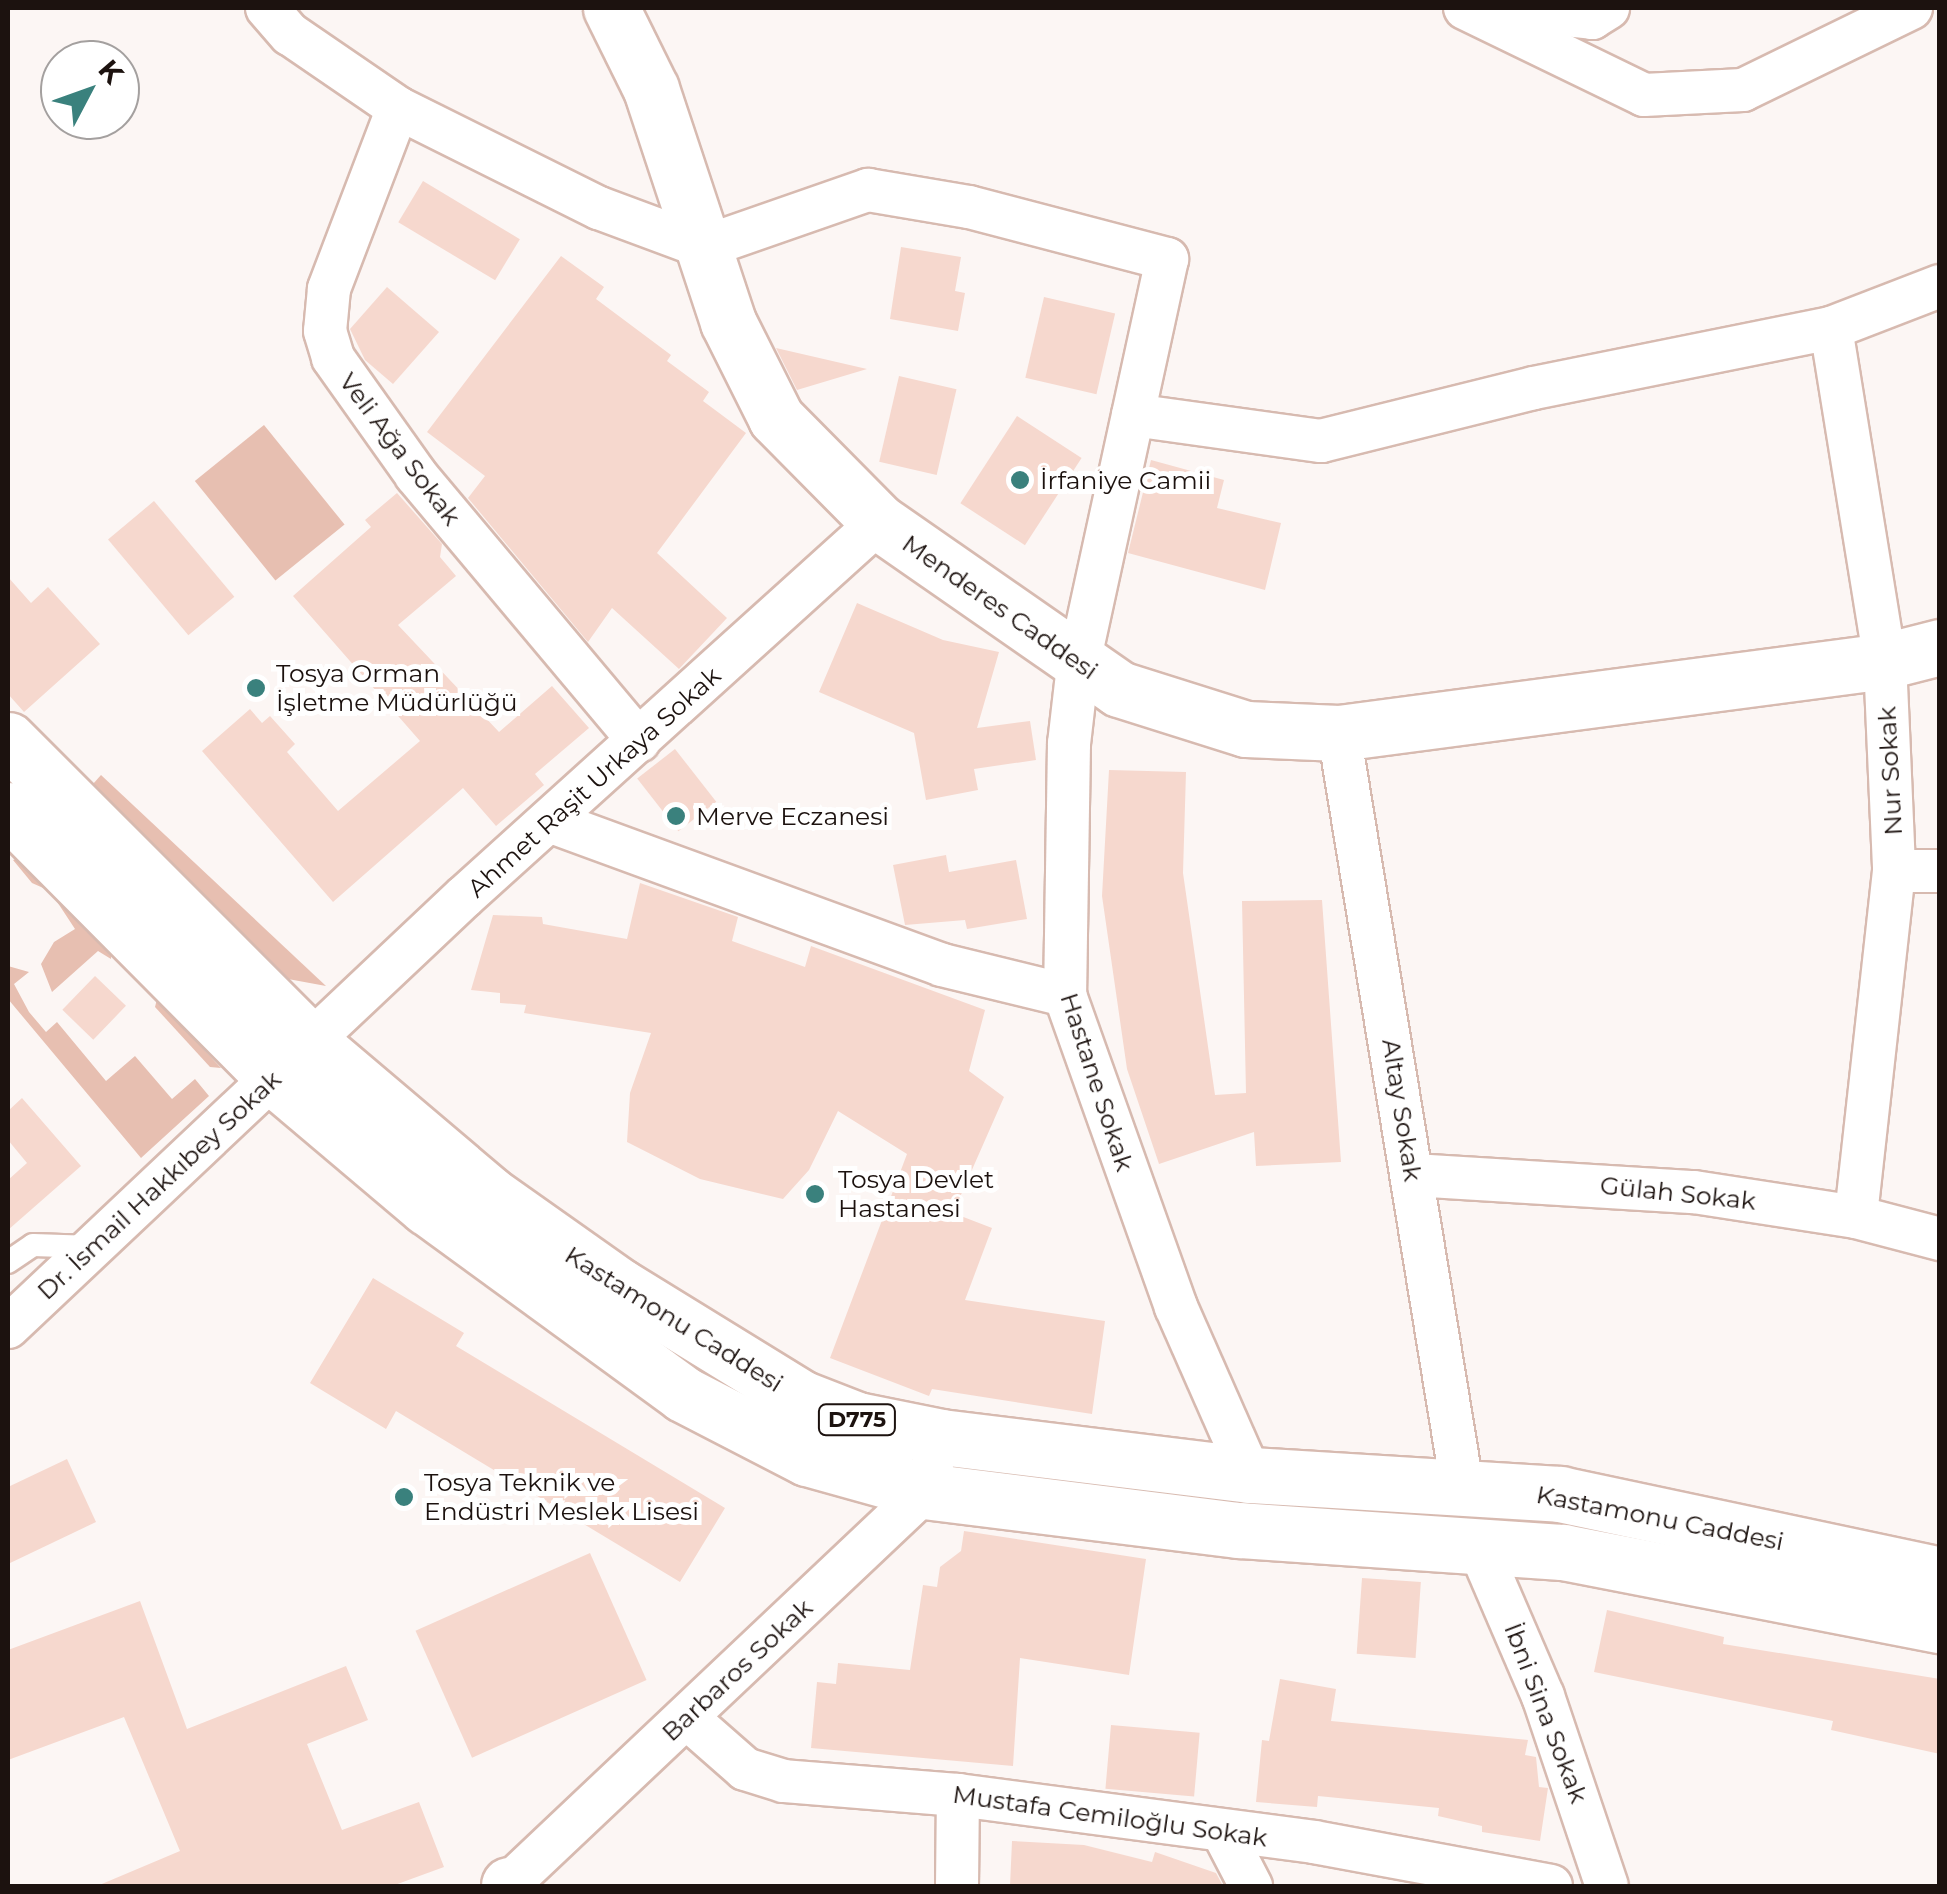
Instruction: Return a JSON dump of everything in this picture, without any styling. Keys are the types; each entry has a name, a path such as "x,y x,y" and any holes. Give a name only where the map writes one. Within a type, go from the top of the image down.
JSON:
{"main road":[{"name":"Menderes Caddesi","path":"611,8 651,89 728,322 776,418 879,522 1078,666 1118,689 1206,718 1288,734 1339,734 1885,662 1940,647"},
{"name":"Kastamonu Caddesi","path":"8,740 273,1065 732,1360 857,1420 941,1437 1250,1474 1560,1494 1940,1575"},
{"name":"Kastamonu Caddesi","path":"16,829 273,1065 524,1283 683,1394 807,1458 925,1492 1239,1530 1478,1543 1563,1552 1940,1625"}],"street":[{"path":"267,8 290,34 398,108 599,208 704,247"},
{"path":"1464,8 1644,95 1742,90 1910,8"},
{"path":"1499,8 1592,18 1608,8"},
{"name":"Veli Ağa Sokak","path":"398,108 329,288 325,331 333,358 427,490 639,741"},
{"name":"Hastane Sokak","path":"704,247 868,190 970,206 1168,259 1078,666 1069,744 1065,995 1176,1307 1250,1474"},
{"path":"1133,415 1320,440 1534,388 1830,328 1940,286"},
{"name":"Nur Sokak","path":"1830,328 1885,662 1894,871 1856,1217"},
{"name":"Ahmet Raşit Urkaya Sokak","path":"273,1065 879,522"},
{"name":"Altay Sokak","path":"1339,734 1462,1486"},
{"path":"549,820 906,952 1065,995"},
{"path":"1894,871 1940,871"},
{"path":"146,1167 273,1065"},
{"name":"Dr. İsmail Hakkıbey Sokak","path":"8,1328 273,1065"},
{"name":"Gülah Sokak","path":"1413,1175 1694,1192 1856,1217 1940,1239"},
{"path":"925,1492 941,1437"},
{"name":"Barbaros Sokak","path":"509,1886 925,1492"},
{"name":"İbni Sina Sokak","path":"1478,1543 1543,1696 1607,1886"},
{"name":"Mustafa Cemiloğlu Sokak","path":"686,1718 745,1769 784,1781 958,1794 1224,1834 1424,1858 1551,1886"},
{"path":"956,1886 958,1794"},
{"path":"1224,1834 1251,1886"}],"lane":[{"path":"8,1262 33,1245 93,1247"}],"shaded area":[{"path":"264,425 345,524 275,580 195,481"},
{"path":"101,775 326,986 288,979 93,784"},
{"path":"23,857 111,948 111,959 98,951 52,992 41,964 54,942 75,929 50,891 32,883 13,860"},
{"path":"8,966 29,972 14,984 29,1012 46,1032 57,1022 106,1081 135,1056 172,1099 195,1079 209,1096 141,1158 8,999"},
{"path":"157,999 221,1068 210,1067 155,1007"}],"building":[{"path":"423,181 520,239 495,280 398,222"},
{"path":"901,247 961,257 955,291 965,293 958,331 890,319"},
{"path":"561,256 604,287 596,299 671,355 667,361 709,392 703,401 746,433 657,553 727,618 679,669 612,608 588,642 468,498 485,476 427,432"},
{"path":"387,287 439,332 393,384 365,360 350,329"},
{"path":"1044,297 1115,313 1096,394 1025,378"},
{"path":"776,348 867,369 797,390"},
{"path":"899,376 956,389 937,475 879,462"},
{"name":"İrfaniye Camii","path":"1017,416 1082,458 1025,545 960,503"},
{"path":"1151,460 1224,480 1217,508 1281,523 1265,590 1128,553"},
{"path":"397,493 442,544 440,557 456,576 398,625 499,732 552,686 589,728 535,774 544,785 496,826 463,788 333,902 202,751 250,709 262,723 270,716 295,744 287,752 338,811 420,741 293,596 371,527 365,520"},
{"path":"154,501 234,597 188,635 108,540"},
{"path":"8,577 31,603 48,587 100,644 24,712 8,694"},
{"path":"857,603 943,640 999,652 977,728 1030,721 1036,760 974,769 978,790 926,800 914,733 819,692"},
{"path":"675,749 716,802 678,831 637,779"},
{"path":"1109,770 1186,772 1183,873 1215,1095 1246,1093 1242,901 1322,900 1341,1162 1256,1166 1254,1132 1159,1164 1127,1069 1102,896"},
{"path":"946,855 949,872 1016,860 1027,919 967,929 965,920 905,925 893,865"},
{"path":"640,883 738,917 732,941 805,967 811,946 985,1010 969,1071 1004,1097 953,1213 992,1228 965,1300 1105,1321 1092,1414 932,1389 929,1396 830,1358 907,1154 838,1111 809,1170 783,1199 700,1179 627,1142 630,1093 651,1033 524,1013 526,1005 500,1003 500,993 471,990 493,915 542,917 543,924 627,939"},
{"path":"95,976 126,1006 93,1040 62,1010"},
{"path":"22,1098 81,1166 8,1230 8,1180 27,1163 8,1140 8,1111"},
{"path":"373,1278 464,1333 456,1346 725,1508 680,1582 396,1411 386,1429 310,1383"},
{"path":"67,1459 96,1522 8,1564 8,1487"},
{"path":"964,1531 1146,1559 1129,1675 1020,1658 1013,1766 811,1748 817,1682 836,1684 838,1663 910,1670 923,1585 937,1587 940,1567 961,1551"},
{"path":"590,1553 647,1680 472,1758 416,1631"},
{"path":"1362,1578 1421,1582 1416,1658 1357,1654"},
{"path":"140,1601 187,1729 346,1666 368,1720 307,1744 342,1830 419,1802 444,1867 392,1886 97,1886 180,1851 124,1717 8,1760 8,1650"},
{"path":"1607,1610 1724,1637 1723,1644 1940,1679 1940,1754 1831,1730 1833,1721 1594,1672"},
{"path":"1280,1679 1336,1689 1331,1721 1528,1740 1525,1755 1536,1757 1539,1787 1548,1788 1540,1841 1482,1832 1482,1826 1438,1816 1439,1808 1318,1796 1317,1807 1256,1802 1262,1740 1269,1741"},
{"path":"1111,1725 1200,1733 1194,1797 1105,1789"},
{"path":"1012,1841 1084,1845 1152,1862 1155,1852 1216,1873 1223,1886 1010,1886"}],"place":[{"name":"İrfaniye Camii","path":"1020,480"},
{"name":"Tosya Orman İşletme Müdürlüğü","path":"256,688"},
{"name":"Merve Eczanesi","path":"676,816"},
{"name":"Tosya Devlet Hastanesi","path":"815,1194"},
{"name":"Tosya Teknik ve Endüstri Meslek Lisesi","path":"404,1497"}]}
